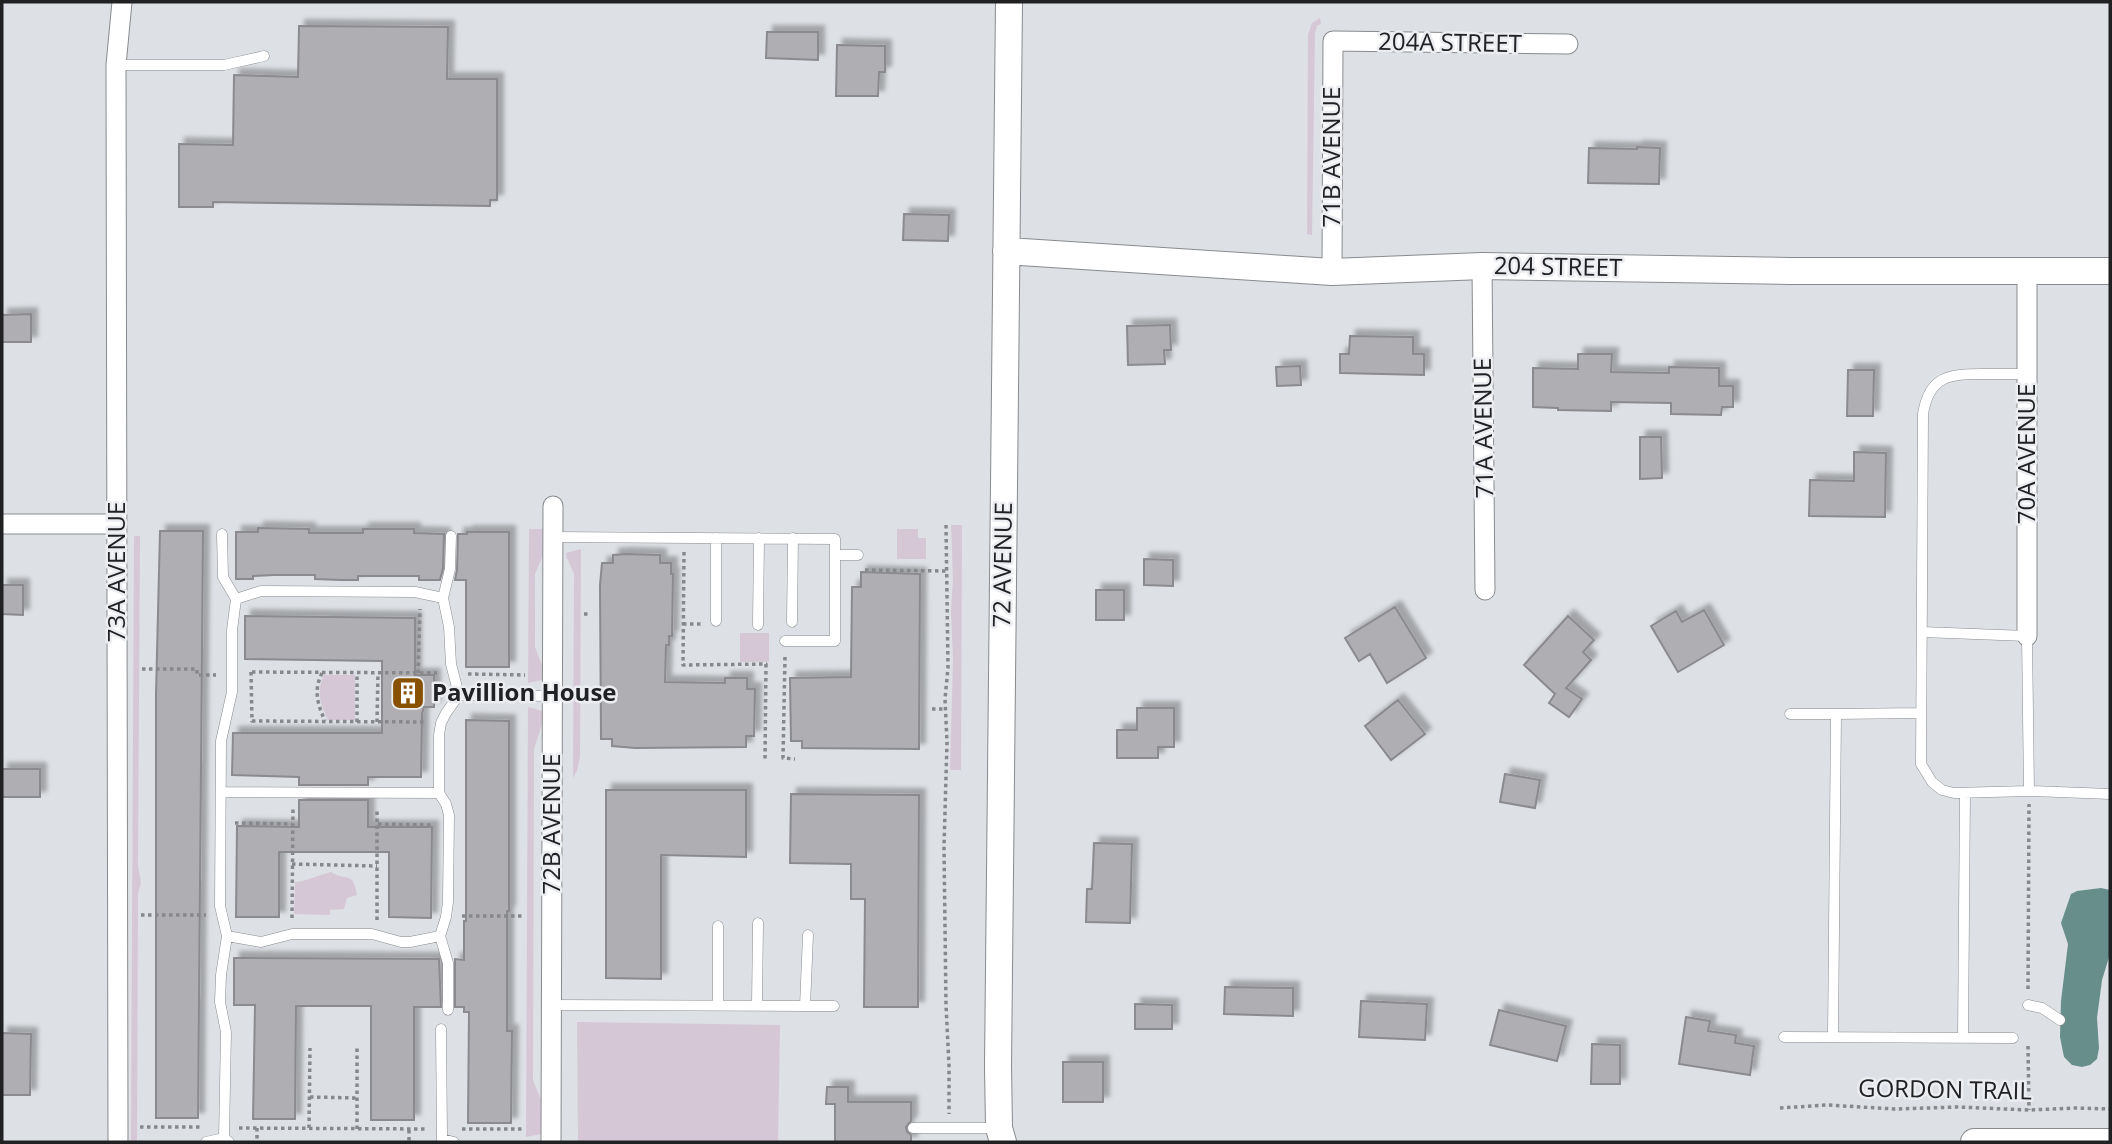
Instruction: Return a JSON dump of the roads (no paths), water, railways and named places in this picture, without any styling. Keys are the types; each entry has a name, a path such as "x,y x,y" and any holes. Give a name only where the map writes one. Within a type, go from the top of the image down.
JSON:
{"main road":[{"name":"72 AVENUE","path":"998,1137 1009,2"},
{"name":"204 STREET","path":"1006,251 1332,272 1482,266 1790,271 2110,271"},
{"path":"1974,1142 2110,1142"}],"street":[{"name":"73A AVENUE","path":"118,1142 116,65 122,2"},
{"name":"204A STREET","path":"1333,41 1568,44"},
{"name":"71B AVENUE","path":"1332,272 1333,41"},
{"name":"71A AVENUE","path":"1482,266 1485,590"},
{"name":"70A AVENUE","path":"2027,271 2027,636"},
{"name":"72B AVENUE","path":"551,1142 553,506"},
{"path":"2,524 117,524"}],"lane":[{"path":"116,65 224,65 264,56"},
{"path":"2027,374 1960,374 1938,381 1925,401 1920,756 1924,772 1942,790 1965,793 2110,794"},
{"path":"206,1142 227,1140 226,1032 220,1002 220,975 227,936 220,906 220,741 232,692 232,630 236,598 223,577 222,534"},
{"path":"451,536 450,569 443,598 449,627 451,664 459,695"},
{"path":"553,537 835,539 835,641 785,640"},
{"path":"716,538 716,621"},
{"path":"758,625 759,538"},
{"path":"792,622 793,538"},
{"path":"835,555 858,555"},
{"path":"236,598 261,591 415,592 443,598"},
{"path":"1922,632 2027,636 2029,792"},
{"path":"459,695 553,696"},
{"path":"448,1010 448,963 440,936 448,902 449,815 439,793 439,736 441,723 459,695"},
{"path":"1790,714 1920,713"},
{"path":"1833,1037 1836,714"},
{"path":"220,792 439,793"},
{"path":"1963,1037 1965,793"},
{"path":"757,1005 758,923"},
{"path":"718,926 718,1004"},
{"path":"227,936 261,942 292,934 372,934 401,942 440,936"},
{"path":"805,1006 807,935"},
{"path":"552,1005 834,1006"},
{"path":"2028,1005 2042,1008 2060,1020"},
{"path":"441,1029 440,1141 454,1142"},
{"path":"1784,1037 2013,1038"},
{"path":"914,1128 949,1129 998,1137"}],"place":[{"name":"Pavillion House","path":"408,693"}]}
